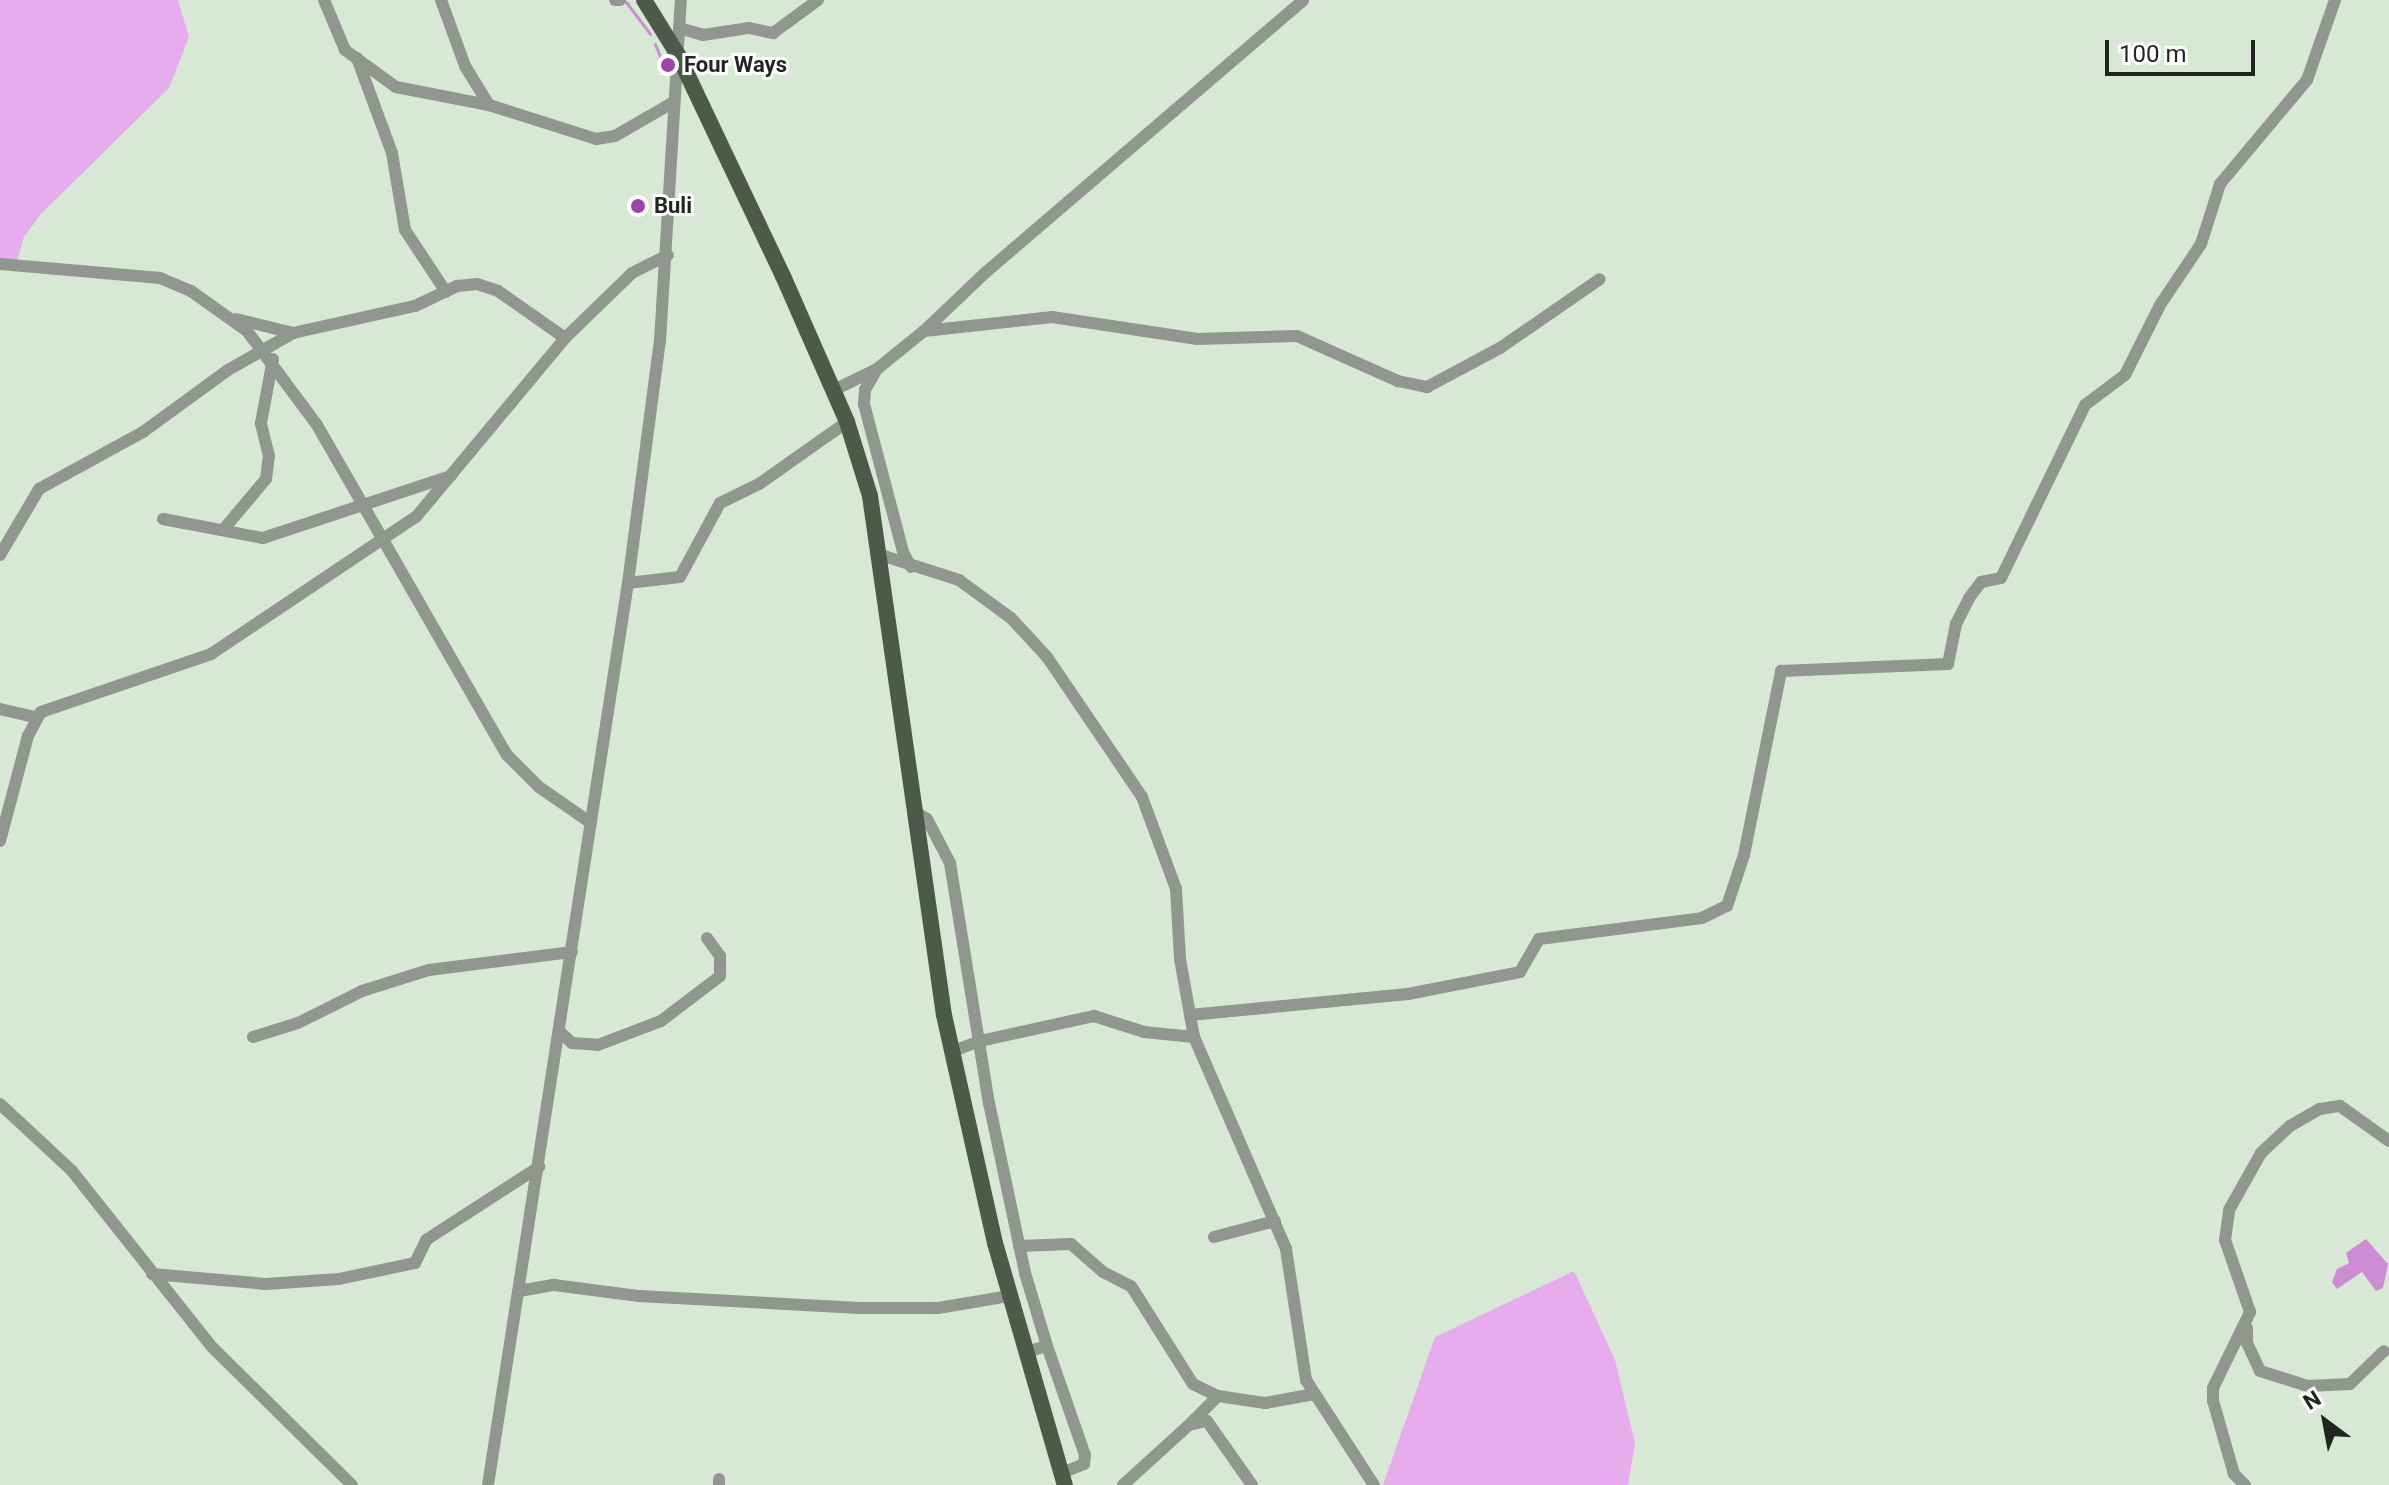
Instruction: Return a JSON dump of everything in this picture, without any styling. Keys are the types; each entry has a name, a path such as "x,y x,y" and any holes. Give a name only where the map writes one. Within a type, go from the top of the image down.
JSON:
{"main road":[{"path":"644,0 678,55 847,422 881,555 914,811 951,1052 1010,1296 1064,1479"}],"street":[{"path":"324,0 345,50 396,87 489,105 603,139 674,102"},
{"path":"441,0 465,66 477,78 489,105"},
{"path":"488,1485 628,583 668,255 681,0"},
{"path":"679,28 706,35 749,28 773,33 818,0"},
{"path":"834,390 877,369 924,331 985,273 1303,0"},
{"path":"1190,1015 1408,994 1520,972 1539,939 1702,918 1727,906 1744,855 1781,671 1948,664 1956,624 1969,598 1981,582 2001,578 2085,405 2125,375 2160,305 2201,244 2220,184 2307,80 2335,0"},
{"path":"357,58 392,153 405,230 446,292"},
{"path":"0,841 36,717 58,703 211,654 382,541 427,508 521,384 565,338 632,273 668,255"},
{"path":"0,264 160,278 233,318 287,336"},
{"path":"924,331 1052,317 1186,338 1297,336 1418,387 1500,348 1600,279"},
{"path":"0,555 39,489 143,432 287,336 415,306 466,284 498,291 565,338"},
{"path":"233,318 273,362 317,425 507,755 539,787 591,823"},
{"path":"223,530 266,479 269,456 261,423 274,347 287,336"},
{"path":"877,369 865,390 864,404 903,552 911,567"},
{"path":"628,583 680,577 720,503 759,484 847,422"},
{"path":"163,519 263,538 281,535 361,503 454,475"},
{"path":"881,555 959,580 1011,618 1047,657 1125,768 1158,834 1176,889 1194,1037 1286,1249 1306,1380 1374,1485"},
{"path":"0,709 36,717"},
{"path":"914,811 927,819 950,863 1019,1246 1047,1346 1085,1455 1084,1464 1064,1479"},
{"path":"560,1032 572,1043 598,1045 661,1021 720,976 720,956 707,938"},
{"path":"253,1037 298,1023 362,991 429,970 572,952"},
{"path":"951,1052 980,1041 1094,1016 1144,1032 1194,1037"},
{"path":"0,1104 72,1171 213,1348 352,1485"},
{"path":"2384,1351 2350,1384 2308,1386 2260,1371 2247,1343 2248,1299 2225,1240 2225,1222 2261,1153 2290,1126 2332,1105 2369,1122 2389,1141"},
{"path":"152,1274 266,1284 339,1279 415,1263 426,1240 539,1167"},
{"path":"1214,1237 1275,1221"},
{"path":"1019,1246 1071,1244 1103,1272 1131,1286 1186,1380 1218,1396 1265,1403 1314,1394"},
{"path":"519,1291 554,1285 639,1296 860,1308 938,1308 1010,1296"},
{"path":"2245,1485 2234,1474 2213,1401 2213,1388 2247,1325"},
{"path":"1027,1352 1047,1346"},
{"path":"1123,1485 1218,1396"},
{"path":"1189,1425 1207,1421 1215,1427 1252,1485"}],"shaded area":[{"path":"0,0 178,0 189,37 169,88 41,214 24,237 16,264 0,259"},
{"path":"2366,1239 2388,1264 2383,1288 2376,1291 2362,1272 2337,1289 2332,1282 2337,1269 2349,1263 2346,1253"},
{"path":"1574,1271 1615,1360 1635,1444 1628,1485 1383,1485 1435,1337"}],"waterway":[{"path":"626,2 650,34"},
{"path":"655,44 667,73"}],"place":[{"name":"Four Ways","path":"668,65"},
{"name":"Buli","path":"638,206"}]}
